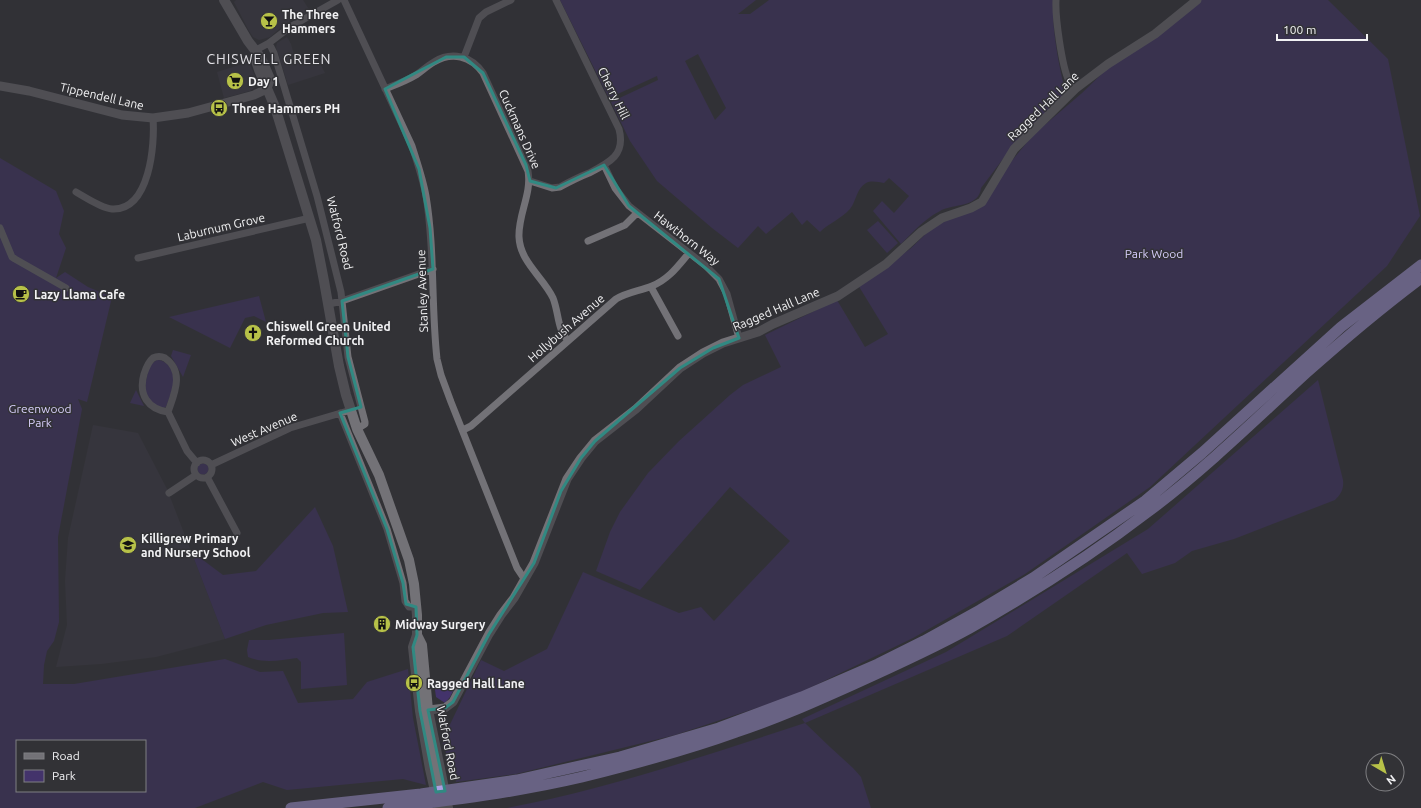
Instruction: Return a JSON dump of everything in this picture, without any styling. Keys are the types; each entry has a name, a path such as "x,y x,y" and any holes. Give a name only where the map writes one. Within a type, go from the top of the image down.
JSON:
{"highway":[{"path":"291,808 421,794 518,780 620,757 726,726 802,698 878,664 924,641 1034,578 1145,501 1202,453 1341,327 1421,265"},
{"path":"388,808 531,788 581,777 683,750 738,732 807,705 897,665 956,635 1035,589 1089,554 1150,510 1226,448 1354,331 1421,278"}],"main road":[{"name":"Watford Road","path":"224,0 248,41 256,50 255,58 275,107 310,218 317,247 339,366 351,410 357,429 379,475 409,560 414,584 417,635 422,645 424,711 435,768 439,808"},
{"name":"Watford Road","path":"435,768 448,808"}],"street":[{"path":"256,50 269,43 290,27 338,0"},
{"name":"Stanley Avenue","path":"344,0 412,146 419,168 426,195 430,228 437,359 441,375 517,568 525,580"},
{"path":"385,90 410,78 439,59 452,56 464,57 479,18 486,12 511,0"},
{"name":"Cherry Hill","path":"530,181 556,188 604,165 611,161 617,153 621,137 619,128 556,0"},
{"path":"1056,0 1060,42 1065,69 1069,81 1075,89"},
{"name":"Ragged Hall Lane","path":"424,711 444,708 452,702 489,634 514,598 534,563 561,492 571,473 588,448 604,433 636,409 680,368 713,348 758,332 838,296 886,264 921,232 942,218 971,208 982,202 1014,149 1075,89 1108,64 1155,34 1197,0"},
{"name":"Watford Road","path":"269,43 274,53 317,196 342,292 348,358 365,422 365,424 357,429"},
{"name":"Cuckmans Drive","path":"464,57 475,64 483,73 526,165 530,181 519,223 520,246 528,263 549,291 556,308 560,329 568,341"},
{"name":"Tippendell Lane","path":"0,86 29,91 122,115 153,118 188,113 254,95 267,88"},
{"path":"76,192 101,205 113,209 125,206 138,196 146,182 150,165 154,128 153,118"},
{"name":"Hawthorn Way","path":"604,165 621,197 637,213 713,272 723,286 739,338"},
{"path":"588,241 625,225 637,213"},
{"name":"Laburnum Grove","path":"138,258 310,218"},
{"path":"0,228 12,257 66,288"},
{"name":"Hollybush Avenue","path":"463,430 471,426 616,299 627,293 651,287 665,280 690,253"},
{"path":"328,304 433,269"},
{"path":"651,287 678,336"},
{"path":"168,412 159,411 150,405 142,388 146,367 149,361 156,357 163,357 167,360 177,377 177,385 168,412 187,452 197,463"},
{"name":"West Avenue","path":"211,465 285,430 351,410"},
{"path":"340,413 389,536 403,583 406,604 409,607 416,607"},
{"path":"204,460 211,465 211,473 207,477 203,478 196,475 194,468 197,463 204,460"},
{"path":"169,493 196,475"},
{"path":"207,477 237,533"}],"highlighted area":[{"path":"446,57 464,57 483,73 526,165 530,181 556,188 604,165 629,206 719,279 739,338 713,348 680,368 595,441 581,458 561,491 534,563 489,634 453,702 445,708 428,710 445,791 436,792 420,711 413,647 417,635 416,607 406,604 403,583 387,529 340,413 361,407 348,357 342,301 433,269 430,228 419,169 385,89"}],"shaded area":[{"path":"236,0 303,0 310,11 285,24 270,37 259,40 253,37 249,31 234,2"},
{"path":"287,37 291,44 296,62 316,56 325,73 288,85 276,47 277,43"},
{"path":"249,62 257,81 254,88 250,91 224,98 217,72"},
{"name":"Killigrew Primary and Nursery School","path":"93,425 138,433 167,489 225,639 156,657 101,664 56,667 67,625 65,581 68,538"}],"green space":[{"path":"560,0 756,0 738,14 750,14 769,0 1053,0 1053,23 1056,46 1065,91 1059,102 1012,147 981,188 976,198 967,203 944,209 933,215 920,225 901,244 873,211 882,201 894,213 909,196 889,178 884,183 866,183 858,192 850,209 843,216 820,232 807,220 802,225 792,212 766,234 758,226 738,248 657,181 630,141 611,102 658,80 657,76 609,98","holes":["698,54 726,108 715,120 685,61"]},
{"name":"Park Wood","path":"1195,0 1328,0 1388,59 1420,216 1387,266 1150,487 1025,574 913,638 793,696 675,735 516,774 456,782 442,741 481,660 504,671 547,649 583,572 679,613 701,607 714,621 790,541 730,487 640,590 596,571 610,532 620,512 648,473 679,441 730,395 743,385 781,367 765,335 837,300 865,347 888,334 858,285 910,249 934,226 981,206 997,179 1033,135 1082,93 1111,65"},
{"name":"Greenwood Park","path":"0,158 56,191 64,211 59,234 66,248 56,278 65,272 88,287 112,297 87,402 78,399 82,409 58,537 59,622 54,641 47,651 44,665 43,684 74,684 225,659 260,672 283,671 298,703 353,699 367,682 408,669 413,718 426,785 403,779 287,790 263,782 195,808 0,808"},
{"path":"878,221 898,243 887,253 867,230"},
{"path":"259,296 266,322 254,316 245,318 230,348 169,317"},
{"path":"173,350 191,355 183,377 171,356"},
{"path":"157,360 163,361 168,365 174,380 172,391 166,407 160,409 149,398 145,387 149,368"},
{"path":"1318,380 1343,480 1342,491 1335,500 1234,539 1192,551 1175,563 1142,574 1127,553 1007,636 805,723 802,719 946,652 1148,529"},
{"path":"136,390 144,406 130,403"},
{"path":"201,464 205,464 207,465 207,473 201,474 198,471 198,467"},
{"path":"315,507 333,546 348,612 323,613 266,625 225,639 191,551 223,575 256,571"},
{"path":"344,633 347,685 301,689 301,662 297,658 266,661 248,657 247,650 249,640 269,640"},
{"path":"434,683 456,685 445,703 436,697"},
{"path":"805,723 861,777 871,808 507,808 620,781"}],"place":[{"name":"The Three Hammers","path":"269,21"},
{"name":"Day 1","path":"235,81"},
{"name":"Three Hammers PH","path":"219,108"},
{"name":"Lazy Llama Cafe","path":"21,294"},
{"name":"Chiswell Green United Reformed Church","path":"253,333"},
{"name":"Killigrew Primary and Nursery School","path":"128,545"},
{"name":"Midway Surgery","path":"382,624"},
{"name":"Ragged Hall Lane","path":"414,683"}],"district":[{"name":"CHISWELL GREEN","path":"269,59"}]}
